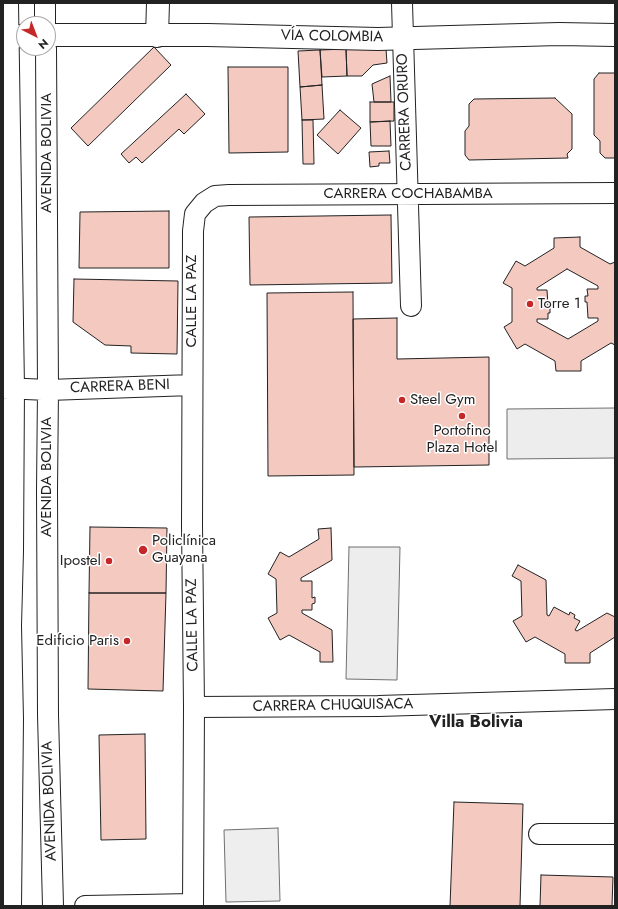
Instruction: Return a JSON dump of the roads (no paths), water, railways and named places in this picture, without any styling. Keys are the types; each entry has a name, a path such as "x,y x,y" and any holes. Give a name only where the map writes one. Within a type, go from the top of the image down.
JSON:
{"main road":[{"path":"157,36 158,3"},
{"name":"VÍA COLOMBIA","path":"56,35 206,35 378,39 559,34 615,35"}],"street":[{"path":"8,3 12,36 9,388 13,551 7,626 13,719 11,906"},
{"path":"45,3 45,16"},
{"name":"CARRERA ORURO","path":"402,3 411,306"},
{"name":"AVENIDA BOLIVIA","path":"46,56 48,715 53,906"},
{"name":"CARRERA COCHABAMBA","path":"204,203 215,196 229,195 615,192"},
{"name":"CALLE LA PAZ","path":"193,905 193,231 195,214 204,203"},
{"name":"CARRERA BENI","path":"9,388 48,390 192,385"},
{"name":"CARRERA CHUQUISACA","path":"194,707 378,706 615,699"},
{"path":"539,834 615,834"},
{"path":"85,906 193,905"}],"place":[{"name":"Torre 1","path":"530,304"},
{"name":"Steel Gym","path":"402,400"},
{"name":"Portofino Plaza Hotel","path":"462,416"},
{"name":"Policlínica Guayana","path":"143,550"},
{"name":"Ipostel","path":"109,561"},
{"name":"Edificio Paris","path":"127,641"}],"district":[{"name":"Villa Bolivia","path":"476,723"}]}
